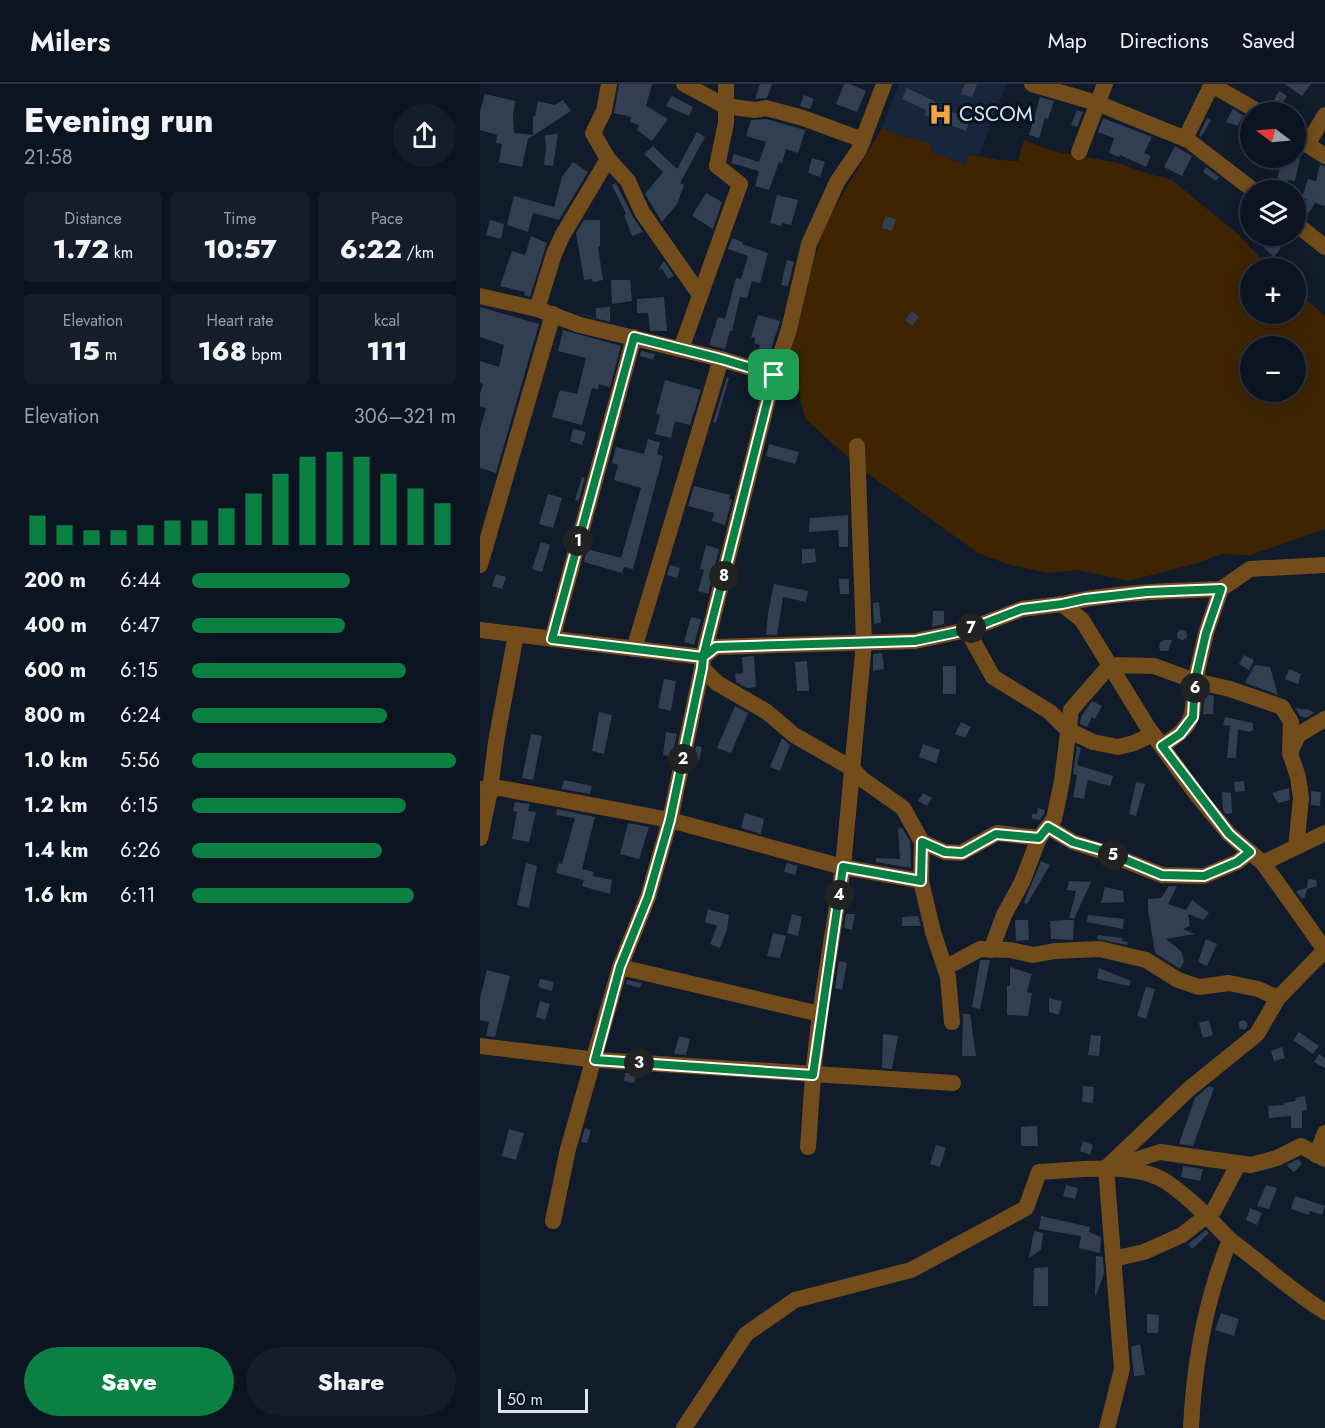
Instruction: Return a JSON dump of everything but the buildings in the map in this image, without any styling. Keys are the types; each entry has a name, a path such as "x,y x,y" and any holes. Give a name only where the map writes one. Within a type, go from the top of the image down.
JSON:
{"street":[{"path":"609,84 604,111 593,133 608,159 628,181 642,212 700,295"},
{"path":"684,84 725,106 755,110 766,108 803,118 863,140"},
{"path":"681,349 740,184 717,166 726,123 726,84"},
{"path":"553,1221 568,1149 620,967 648,897 670,820 703,662 809,244 837,182 859,150 884,84"},
{"path":"1032,84 1097,103 1185,139 1240,180"},
{"path":"1079,152 1105,84"},
{"path":"1185,139 1212,84 1242,102"},
{"path":"1306,136 1325,115"},
{"path":"1306,144 1325,156"},
{"path":"480,565 545,312 554,254 562,236 608,159"},
{"path":"1306,232 1325,247"},
{"path":"480,296 545,312 580,325 721,359 774,375"},
{"path":"552,639 634,337"},
{"path":"634,649 721,359"},
{"path":"808,1147 820,1014 843,867 864,642 857,446"},
{"path":"703,662 716,647 915,641 967,630 1022,609 1147,592 1221,589 1250,569 1325,565"},
{"path":"967,630 993,677 1050,712 1068,730 1093,742 1118,747 1180,734 1193,717 1195,681 1206,633 1221,589"},
{"path":"1062,604 1082,620 1157,740 1229,834 1263,863 1325,950 1278,998 1257,1034 1189,1089 1106,1168"},
{"path":"480,630 634,649 703,662 717,683 767,712 794,735 852,769 862,779 903,808 922,842 921,881 933,932 948,977 952,1022"},
{"path":"480,838 485,790 516,634"},
{"path":"1110,665 1154,666 1282,707 1291,722 1290,753 1298,777 1301,798 1296,847"},
{"path":"991,950 1004,915 1022,882 1043,832 1054,819 1062,781 1071,710 1110,665"},
{"path":"1290,753 1298,735 1325,719"},
{"path":"485,790 500,788 670,820 843,867 921,881"},
{"path":"922,842 945,852 962,853 996,834 1043,832 1101,850 1162,875 1204,876 1237,862 1250,852"},
{"path":"1263,863 1325,833"},
{"path":"945,968 980,949 1033,955 1065,950 1100,949 1146,960 1178,980 1199,987 1229,983 1258,988 1278,998"},
{"path":"620,967 820,1014"},
{"path":"480,1046 595,1060 952,1083"},
{"path":"1106,1168 1160,1152 1251,1165 1301,1146 1321,1157 1325,1133"},
{"path":"1113,1259 1144,1252 1182,1235 1214,1210 1239,1163"},
{"path":"1106,1168 1122,1369 1107,1428"},
{"path":"684,1428 746,1334 795,1300 911,1270 1026,1208 1040,1172 1106,1168 1134,1170 1167,1182 1207,1215 1230,1240 1259,1261 1286,1286 1325,1312"},
{"path":"1191,1428 1192,1401 1205,1324 1222,1259 1230,1240"}],"shaded area":[{"name":"CSCOM","path":"899,84 1006,84 979,155 969,154 967,165 932,152 930,143 900,136 882,128"},
{"path":"882,128 900,136 930,143 932,152 966,165 968,154 1018,161 1024,140 1053,151 1119,163 1172,180 1239,235 1240,246 1249,246 1261,258 1240,258 1240,324 1306,324 1306,299 1325,316 1325,529 1251,555 1221,554 1198,563 1129,581 1078,570 1048,573 1007,564 978,553 864,471 805,418 790,355 806,276 826,222"}],"place":[{"name":"CSCOM","path":"941,114"}],"route":[{"path":"774,375 703,657 716,647 915,641 967,630 1022,609 1147,592 1221,589 1206,633 1195,681 1193,717 1180,734 1162,746 1197,795 1229,834 1250,852 1237,862 1204,876 1162,875 1101,850 1073,842 1048,827 1039,838 996,834 962,853 945,852 922,842 921,881 843,867 813,1075 595,1060 620,967 648,897 670,820 703,657 552,639 634,337 752,367 774,375"}]}
